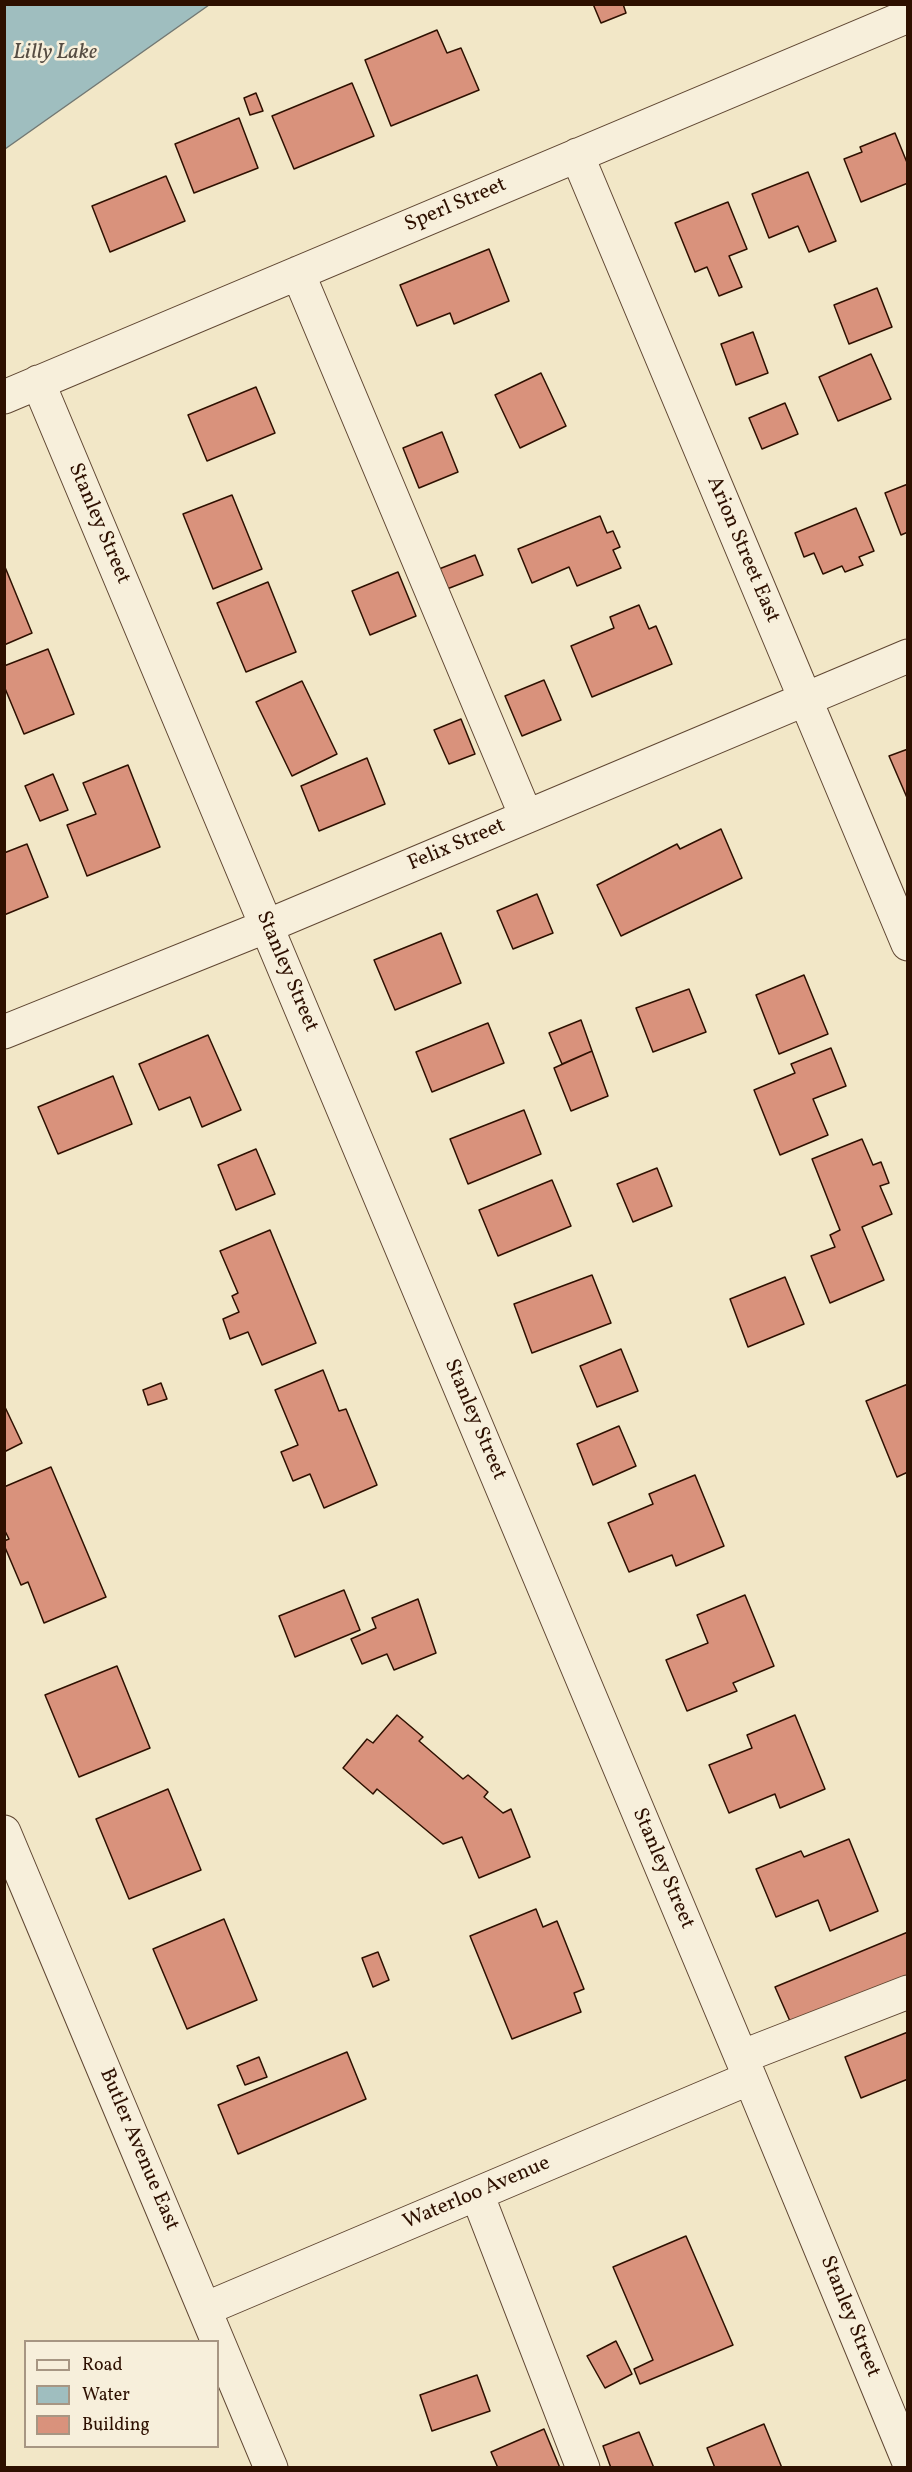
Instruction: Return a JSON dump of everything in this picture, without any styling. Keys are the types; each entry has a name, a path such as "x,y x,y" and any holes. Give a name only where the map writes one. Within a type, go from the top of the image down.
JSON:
{"street":[{"name":"Sperl Street","path":"4,397 908,16"},
{"name":"Arion Street East","path":"577,155 908,944"},
{"path":"298,273 526,816"},
{"name":"Stanley Street","path":"38,382 746,2068 908,2460"},
{"name":"Felix Street","path":"4,1032 267,926 908,656"},
{"name":"Butler Avenue East","path":"4,1832 218,2340"},
{"name":"Waterloo Avenue","path":"205,2309 477,2194 908,1992"},
{"path":"477,2194 583,2468"},
{"name":"Butler Avenue East","path":"219,2343 271,2468"}],"water":[{"name":"Lilly Lake","path":"5,4 208,4 209,5 5,149"}],"building":[{"path":"593,4 623,4 626,13 601,23"},
{"path":"437,30 447,53 461,48 479,90 391,126 365,60"},
{"path":"352,83 374,136 294,169 272,116"},
{"path":"256,93 263,111 250,115 244,98"},
{"path":"239,118 258,168 194,193 175,144"},
{"path":"895,133 908,165 908,183 861,202 844,159 862,152 860,147"},
{"path":"808,172 836,241 809,252 798,226 769,238 752,194"},
{"path":"166,176 185,221 110,252 92,206"},
{"path":"728,202 747,249 729,256 742,287 719,296 707,267 695,272 675,223"},
{"path":"489,249 509,301 454,324 450,313 417,326 400,285"},
{"path":"877,288 892,327 849,344 834,305"},
{"path":"753,332 768,373 736,385 721,344"},
{"path":"871,354 891,399 838,421 819,377"},
{"path":"541,373 566,426 520,448 495,395"},
{"path":"256,387 275,433 207,461 188,415"},
{"path":"785,403 798,434 762,449 749,418"},
{"path":"442,432 458,472 419,488 403,448"},
{"path":"908,484 908,532 901,535 885,493"},
{"path":"232,495 262,569 213,589 183,514"},
{"path":"856,508 874,551 859,557 863,565 845,572 842,566 823,574 814,553 804,557 795,533"},
{"path":"600,516 607,533 613,531 620,547 613,550 621,568 577,586 569,567 532,583 518,549"},
{"path":"475,555 483,575 447,589 439,569"},
{"path":"4,567 32,633 4,645"},
{"path":"398,572 416,616 370,635 352,591"},
{"path":"268,582 296,652 246,672 217,603"},
{"path":"639,605 649,629 656,626 672,664 592,697 571,646 614,628 610,617"},
{"path":"48,649 74,714 24,734 4,686 4,666"},
{"path":"544,680 561,720 522,736 505,696"},
{"path":"302,681 337,754 292,776 256,702"},
{"path":"461,719 475,754 449,764 434,730"},
{"path":"908,749 908,800 889,756"},
{"path":"367,758 385,804 319,831 301,786"},
{"path":"128,765 160,847 87,876 67,825 96,814 83,783"},
{"path":"53,774 68,810 40,821 25,786"},
{"path":"721,829 742,878 621,936 597,885 677,844 680,849"},
{"path":"27,844 48,897 4,915 4,853"},
{"path":"537,894 553,933 513,949 497,911"},
{"path":"441,933 461,983 395,1010 374,960"},
{"path":"804,975 828,1034 779,1054 756,995"},
{"path":"689,989 706,1032 653,1052 636,1008"},
{"path":"581,1020 592,1051 562,1064 549,1033"},
{"path":"488,1023 504,1063 432,1092 416,1052"},
{"path":"208,1035 241,1110 202,1127 190,1097 159,1110 139,1064"},
{"path":"831,1048 846,1086 813,1099 828,1135 780,1155 754,1090 795,1073 791,1064"},
{"path":"592,1051 608,1096 571,1111 554,1068"},
{"path":"113,1076 132,1124 58,1154 38,1107"},
{"path":"524,1110 541,1154 468,1184 450,1139"},
{"path":"862,1139 873,1165 881,1162 889,1183 880,1186 892,1214 862,1227 884,1280 830,1303 811,1256 835,1247 830,1235 840,1230 812,1159"},
{"path":"256,1149 275,1194 236,1210 218,1165"},
{"path":"657,1168 672,1206 633,1222 617,1184"},
{"path":"552,1180 571,1226 498,1256 479,1210"},
{"path":"270,1230 316,1343 262,1365 248,1332 230,1339 223,1319 239,1312 232,1296 238,1293 220,1251"},
{"path":"592,1275 611,1323 532,1353 514,1304"},
{"path":"785,1277 804,1324 748,1347 730,1299"},
{"path":"621,1349 638,1391 597,1407 580,1366"},
{"path":"323,1370 339,1411 346,1409 377,1485 324,1508 310,1474 293,1481 281,1452 298,1445 275,1390"},
{"path":"161,1383 167,1399 148,1405 143,1390"},
{"path":"908,1384 908,1472 897,1477 866,1401"},
{"path":"4,1405 22,1443 4,1452"},
{"path":"619,1426 636,1466 593,1485 577,1444"},
{"path":"51,1467 106,1597 44,1623 28,1582 21,1585 4,1545 4,1541 9,1539 4,1529 4,1487"},
{"path":"695,1475 724,1546 676,1566 672,1555 629,1572 608,1523 653,1504 649,1494"},
{"path":"344,1590 360,1630 295,1657 279,1616"},
{"path":"745,1595 774,1666 733,1683 737,1691 687,1711 666,1660 708,1643 697,1615"},
{"path":"418,1599 436,1653 394,1670 387,1654 362,1664 351,1639 376,1628 372,1618"},
{"path":"117,1666 150,1748 79,1777 45,1695"},
{"path":"397,1715 423,1737 419,1741 463,1779 468,1775 488,1792 484,1797 503,1813 511,1809 530,1857 479,1878 462,1837 443,1844 377,1789 373,1794 343,1768 367,1739 373,1743"},
{"path":"795,1715 825,1789 780,1808 775,1794 729,1813 709,1765 752,1748 747,1735"},
{"path":"168,1789 201,1870 129,1899 96,1819"},
{"path":"849,1839 878,1911 830,1931 818,1900 776,1917 756,1869 801,1851 804,1857"},
{"path":"536,1909 543,1927 557,1921 584,1989 574,1993 581,2012 512,2039 470,1936"},
{"path":"224,1919 257,2000 187,2029 153,1949"},
{"path":"908,1932 908,1980 793,2028 775,1987"},
{"path":"378,1952 389,1980 373,1987 362,1958"},
{"path":"908,2032 908,2079 861,2098 845,2057"},
{"path":"347,2052 366,2099 238,2154 218,2105"},
{"path":"259,2057 267,2077 245,2085 237,2066"},
{"path":"686,2236 733,2345 640,2384 634,2369 653,2360 613,2267"},
{"path":"616,2341 632,2374 605,2388 587,2356"},
{"path":"477,2375 490,2411 432,2431 420,2395"},
{"path":"764,2424 782,2468 715,2468 707,2448"},
{"path":"544,2429 560,2468 498,2468 491,2452"},
{"path":"639,2432 654,2468 611,2468 603,2446"}]}
